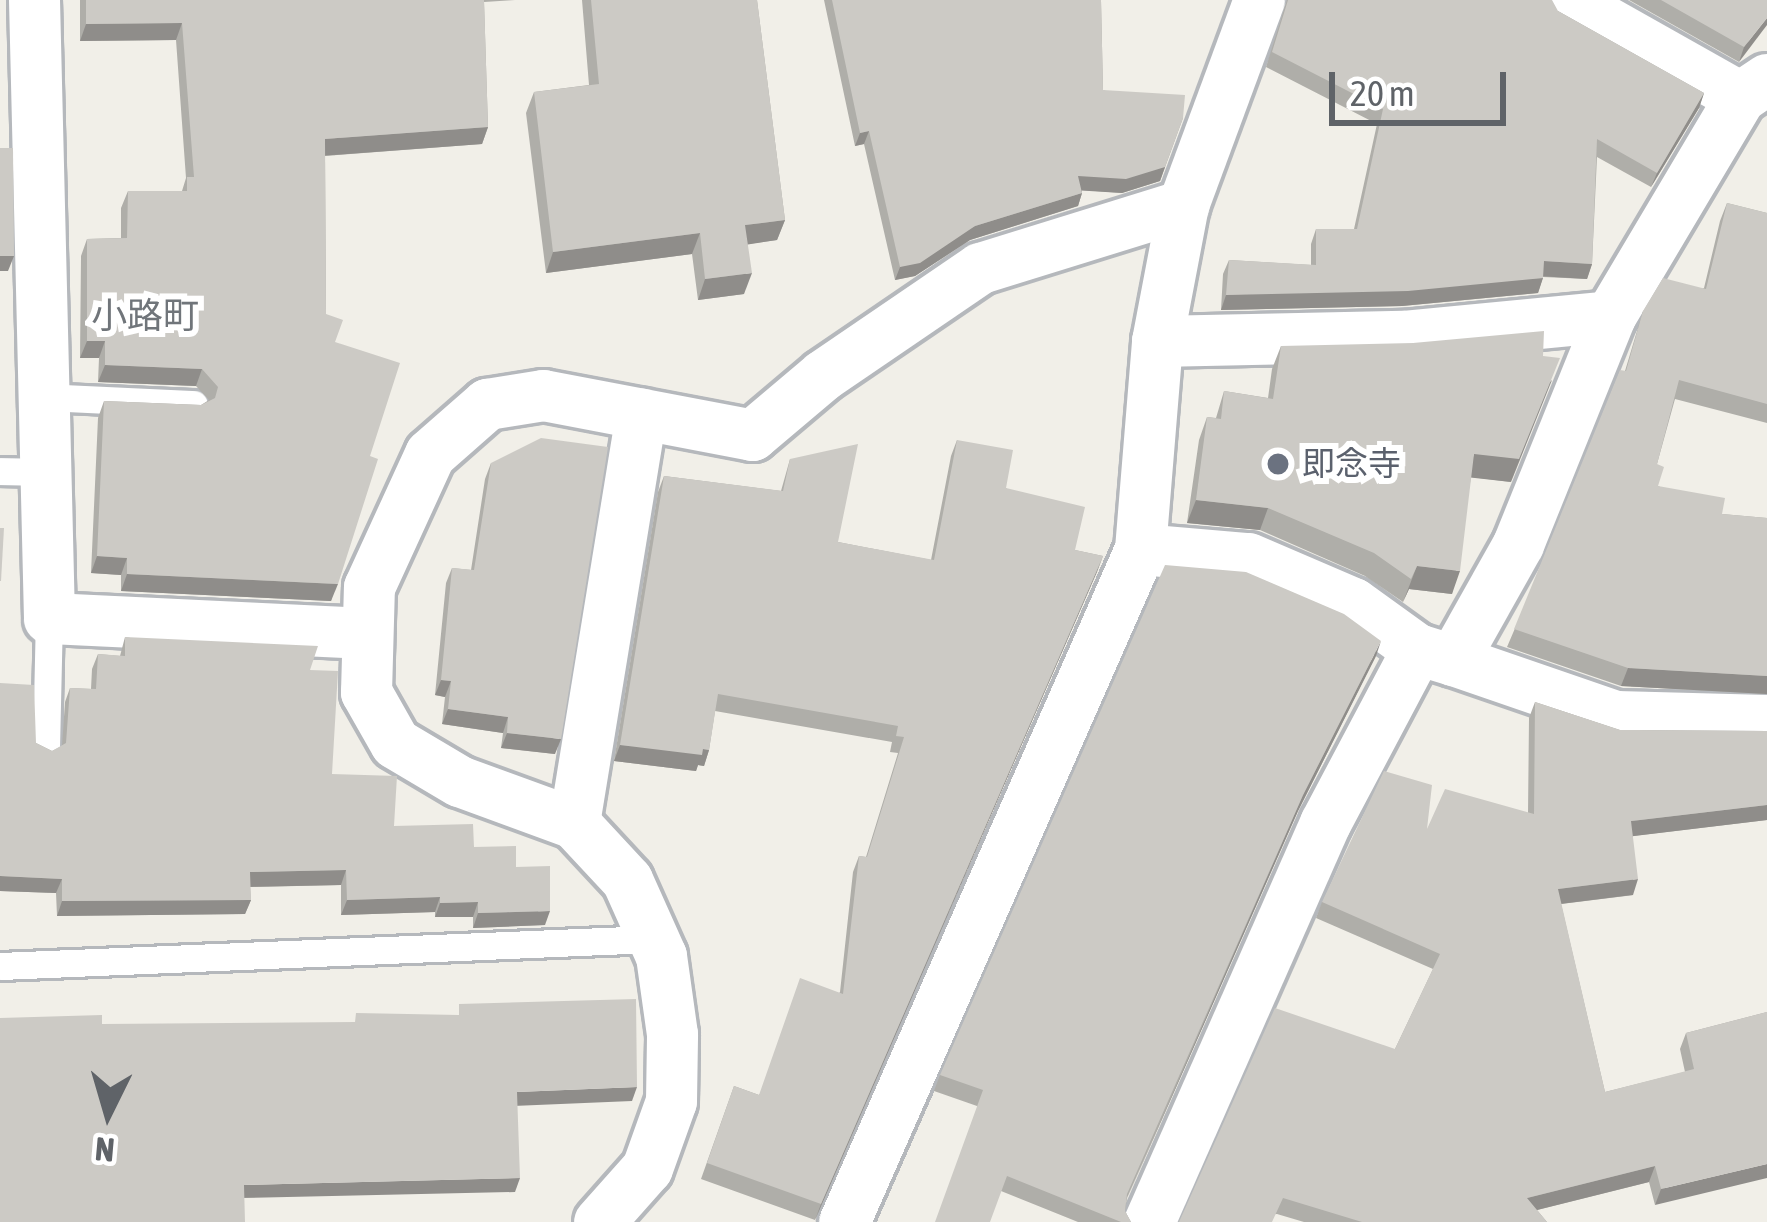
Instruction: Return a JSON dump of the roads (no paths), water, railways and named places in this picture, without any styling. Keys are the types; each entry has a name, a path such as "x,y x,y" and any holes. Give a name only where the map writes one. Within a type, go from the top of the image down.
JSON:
{"street":[{"path":"34,0 18,74 44,397 23,472 49,618 368,633"},
{"path":"844,1222 1140,549 1157,341 1183,205 1259,0"},
{"path":"1149,1222 1324,823 1435,655 1518,544 1610,316 1754,88 1568,0"},
{"path":"599,1222 647,1168 671,1101 672,1034 661,956 627,880 574,823 459,781 395,743 366,692 369,587 430,454 487,404 543,395 752,435 823,375 980,268 1183,205"},
{"path":"1157,341 1404,336 1610,316"},
{"path":"574,823 640,413"},
{"path":"1140,549 1248,559 1353,603 1435,655 1616,716 1767,720"}],"lane":[{"path":"44,397 194,404"},
{"path":"46,748 49,618"},
{"path":"0,966 652,938"}],"place":[{"name":"即念寺","path":"1278,464"}],"district":[{"name":"小路町","path":"145,316"}]}
